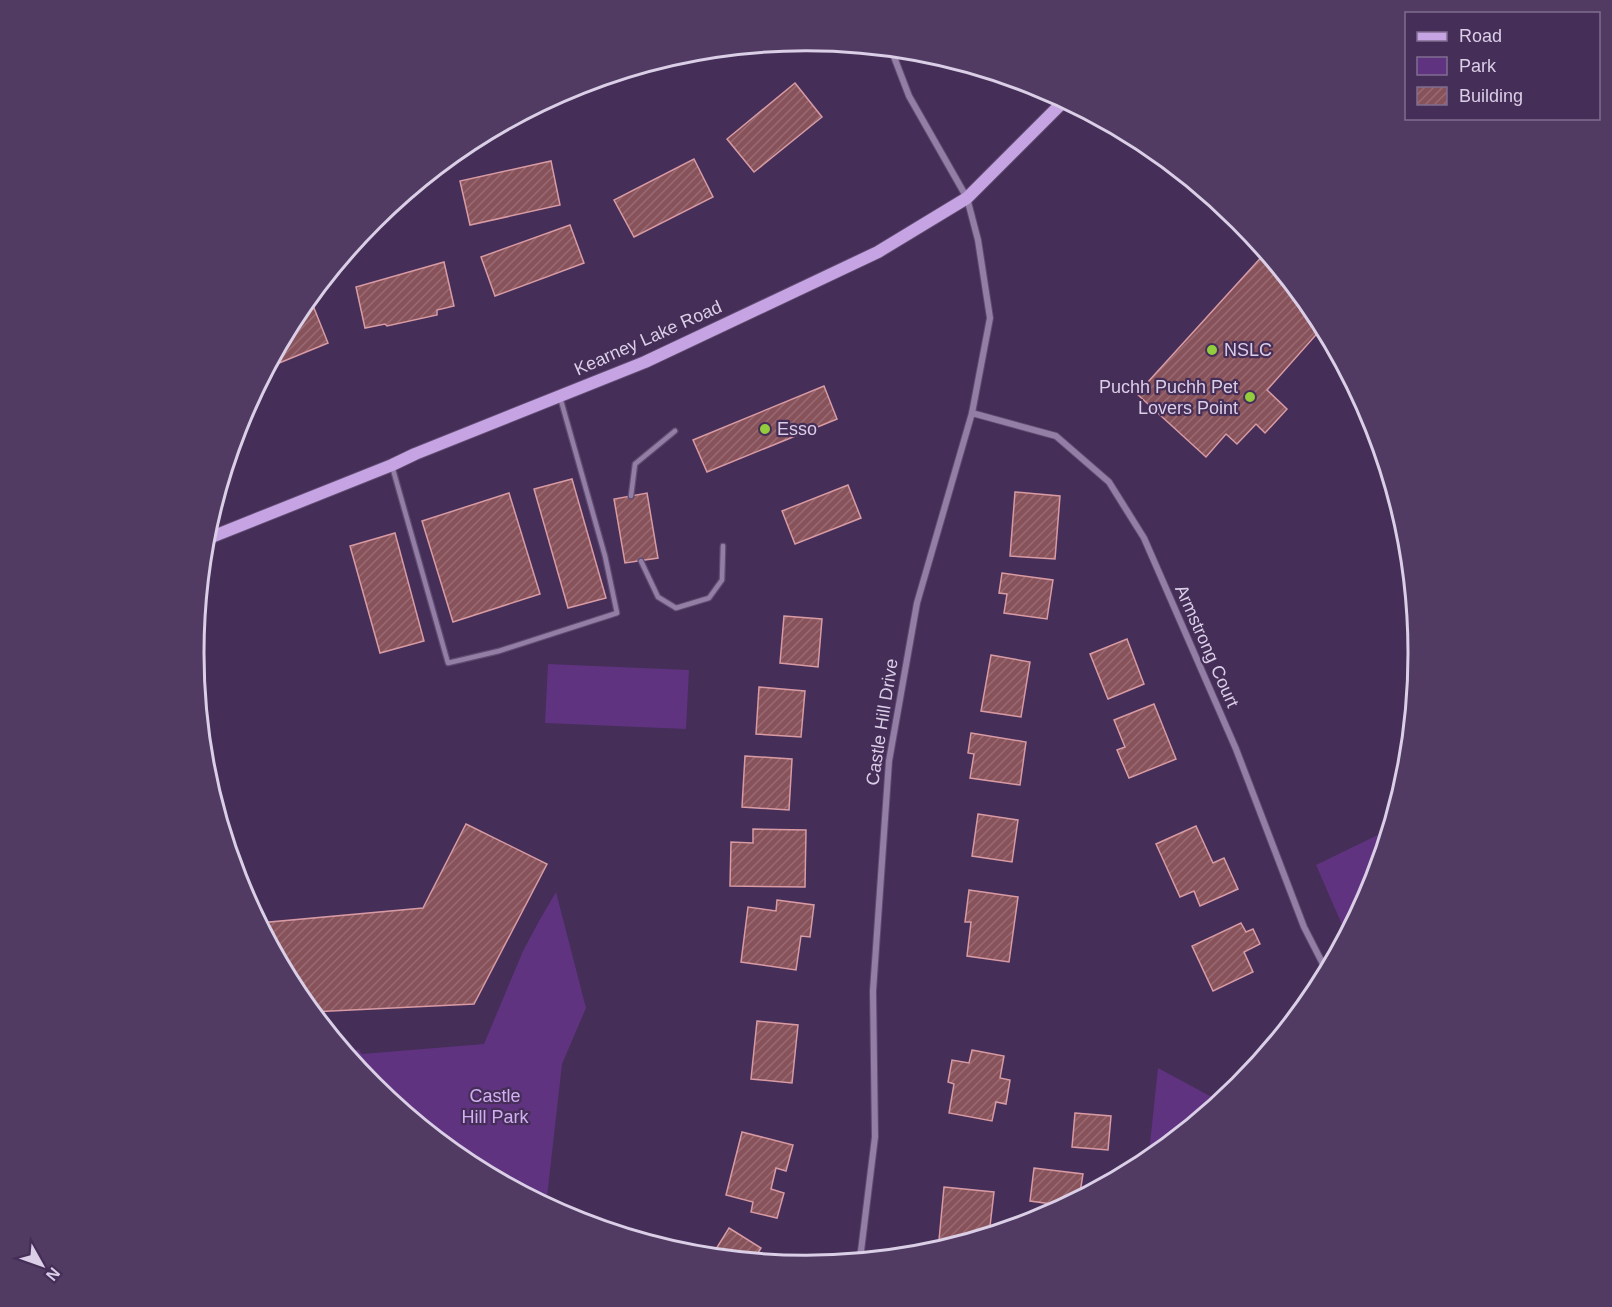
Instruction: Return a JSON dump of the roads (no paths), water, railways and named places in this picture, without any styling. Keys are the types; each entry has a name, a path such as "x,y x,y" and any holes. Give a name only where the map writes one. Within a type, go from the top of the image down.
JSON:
{"main road":[{"name":"Kearney Lake Road","path":"215,536 645,362 878,252 967,198 1058,107"}],"street":[{"name":"Castle Hill Drive","path":"860,1254 875,1137 873,991 889,761 917,603 972,413 990,318 978,240 967,198 909,96 894,58"},
{"name":"Armstrong Court","path":"972,413 1056,436 1109,482 1144,538 1236,749 1304,927 1323,963"}],"lane":[{"path":"392,465 448,663 499,651 617,613 605,556 560,397"},
{"path":"631,496 635,464 675,430"},
{"path":"641,561 658,597 676,608 709,598 722,580 723,546"}],"place":[{"name":"NSLC","path":"1212,350"},
{"name":"Puchh Puchh Pet Lovers Point","path":"1250,397"},
{"name":"Esso","path":"765,429"}],"park label":[{"name":"Castle Hill Park","path":"495,1106"}]}
